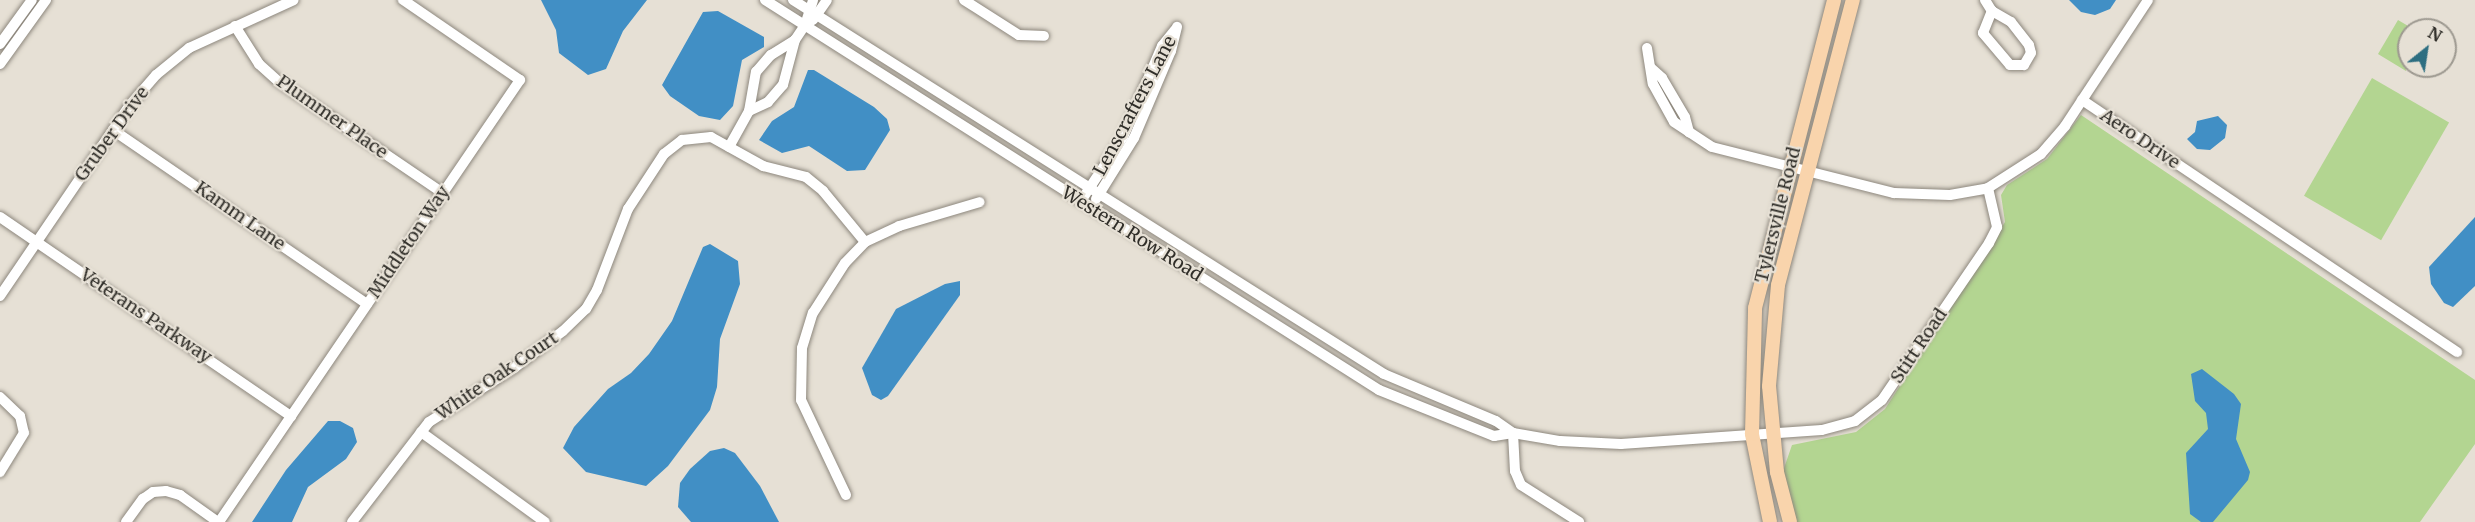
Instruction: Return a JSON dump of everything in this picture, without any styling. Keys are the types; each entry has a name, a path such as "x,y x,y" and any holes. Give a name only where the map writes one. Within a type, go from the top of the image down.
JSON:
{"main road":[{"name":"Tylersville Road","path":"1752,434 1755,308 1834,0"},
{"name":"Tylersville Road","path":"1773,433 1769,386 1778,285 1810,171 1853,0"},
{"path":"1773,433 1777,472 1790,522"},
{"path":"1752,434 1770,522"}],"street":[{"path":"0,44 32,0"},
{"path":"0,64 46,0"},
{"name":"Gruber Drive","path":"0,296 143,88 174,60 235,26 294,0"},
{"name":"Middleton Way","path":"219,522 520,80 403,0"},
{"name":"Western Row Road","path":"765,0 1379,390 1494,436 1513,433 1590,444 1773,433"},
{"name":"Western Row Road","path":"793,0 810,5 818,16 1384,374 1496,421 1513,433"},
{"path":"805,25 818,16 827,0"},
{"path":"964,0 1019,35 1044,36"},
{"path":"1985,0 1992,11 2011,22 2026,39 2031,53 2024,65 2010,65 1983,33 1992,11"},
{"path":"2082,100 2148,0"},
{"path":"749,111 768,102 783,85 795,40 805,25 810,5"},
{"name":"Plummer Place","path":"235,26 259,64 278,81 442,193"},
{"name":"Lenscrafters Lane","path":"1086,204 1134,138 1171,51 1177,27 1162,46 1123,137 1095,191"},
{"path":"729,147 749,111 756,72 771,55 795,40"},
{"name":"Aero Drive","path":"1647,48 1653,84 1674,122 1712,147 1912,196 1950,195 1988,188 2041,154 2082,100 2457,352"},
{"name":"Kamm Lane","path":"112,130 367,304"},
{"name":"White Oak Court","path":"352,522 420,432 446,408 514,368 563,331 586,309 597,290 627,209 670,148 696,136 711,138 763,166 793,171 813,180 865,242"},
{"name":"Stitt Road","path":"1773,433 1840,427 1869,414 1882,400 1989,243 1997,227 1988,188"},
{"path":"846,495 806,414 799,370 813,313 845,263 865,242 899,226 980,202"},
{"name":"Veterans Parkway","path":"0,217 291,416"},
{"path":"0,397 20,416 24,433 0,472"},
{"path":"420,432 545,522"},
{"path":"1513,433 1515,471 1521,484 1579,522"},
{"path":"126,522 143,499 153,492 166,491 180,495 219,522"}],"green space":[{"path":"2397,22 2397,66 2378,54"},
{"path":"2372,78 2449,122 2381,240 2304,196"},
{"path":"2081,115 2475,380 2475,444 2420,522 1797,522 1783,471 1792,445 1856,432 1885,409 2005,222 2001,195 2007,185 2047,159"}],"water":[{"path":"541,0 647,0 623,31 606,69 588,75 559,53 556,30"},
{"path":"2069,0 2116,0 2110,9 2095,15 2081,12"},
{"path":"718,11 764,37 764,47 742,60 733,106 720,120 699,116 670,96 662,85 703,12"},
{"path":"808,70 814,70 874,107 887,119 890,130 865,170 847,171 809,146 782,153 759,140 772,121 794,107"},
{"path":"2218,116 2227,125 2225,138 2210,150 2197,149 2187,139 2195,132 2197,121"},
{"path":"2475,217 2475,286 2453,307 2444,303 2431,284 2429,267"},
{"path":"710,244 738,261 740,284 720,339 717,387 710,410 668,466 646,486 586,472 563,448 574,427 608,389 631,373 649,354 672,321 703,247"},
{"path":"960,281 960,295 888,396 881,400 872,395 862,368 896,309 945,284"},
{"path":"2202,369 2234,394 2241,404 2236,439 2250,472 2248,480 2213,522 2201,522 2190,514 2186,453 2208,429 2206,413 2195,401 2191,374"},
{"path":"328,421 340,421 353,428 357,442 346,459 308,487 292,522 252,522 286,470"},
{"path":"724,448 735,453 760,486 779,522 691,522 678,507 680,483 690,469 710,451"}]}
